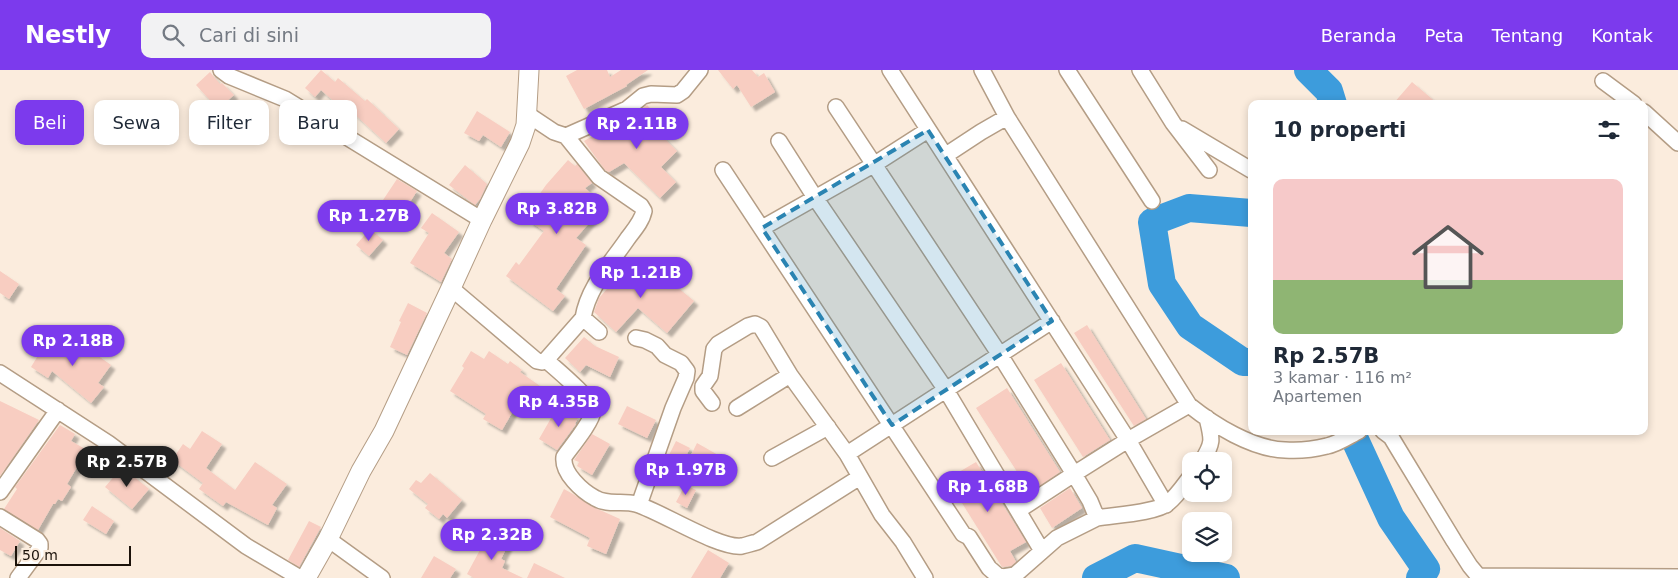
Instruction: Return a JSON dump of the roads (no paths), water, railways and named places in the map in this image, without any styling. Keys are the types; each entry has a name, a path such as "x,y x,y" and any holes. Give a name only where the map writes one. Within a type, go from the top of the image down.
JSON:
{"street":[{"path":"221,70 229,76 285,100 482,220"},
{"path":"306,578 328,539 361,471 384,431 520,143 526,125 529,70"},
{"path":"566,136 627,109 643,96 651,94 677,95 683,91 700,70"},
{"path":"890,70 1128,440 1166,505"},
{"path":"982,70 1007,116 1188,405 1241,438 1264,446 1285,450 1329,446 1351,435"},
{"path":"1067,70 1152,201"},
{"path":"1140,70 1173,123 1209,170"},
{"path":"1603,80 1629,100"},
{"path":"836,107 1000,355 1074,474 1090,501 1097,518"},
{"path":"452,288 537,360 542,362 546,360 582,318 598,278 643,216 644,212 641,206 598,177 566,136 554,132 527,114"},
{"path":"946,156 1007,116"},
{"path":"1648,116 1678,143"},
{"path":"1173,123 1248,168"},
{"path":"762,228 816,199 928,130"},
{"path":"779,142 946,390 1042,551"},
{"path":"723,170 963,534 969,537 988,568 997,575 1003,577 1015,575 1057,538 1097,518 1155,509 1166,505 1182,488"},
{"path":"582,318 600,332"},
{"path":"847,454 1052,321"},
{"path":"712,403 703,386 710,376 714,349 718,344 748,326 755,324 761,327 790,374 847,454 882,516 903,542 925,578"},
{"path":"636,338 656,346 665,355 681,363 687,371 639,505"},
{"path":"546,360 592,406 593,411 590,419 564,457 564,463 582,489 596,499 607,503 639,505 722,543 741,546 757,542 860,477"},
{"path":"0,373 108,443 246,546 300,578"},
{"path":"737,408 790,374"},
{"path":"1019,510 1128,440 1188,405"},
{"path":"0,492 58,410"},
{"path":"1207,418 1212,438 1208,452"},
{"path":"772,458 828,427"},
{"path":"1389,435 1470,566 1484,577 1678,577"},
{"path":"0,517 37,540 40,544 40,548 18,578"},
{"path":"328,539 382,578"}],"waterway":[{"path":"1308,70 1329,91 1332,100"},
{"path":"1248,213 1189,208 1152,222 1162,284 1190,326 1243,362 1248,362"},
{"path":"1353,435 1391,518 1426,569 1420,578"},
{"path":"1096,578 1135,558 1226,578"}]}
